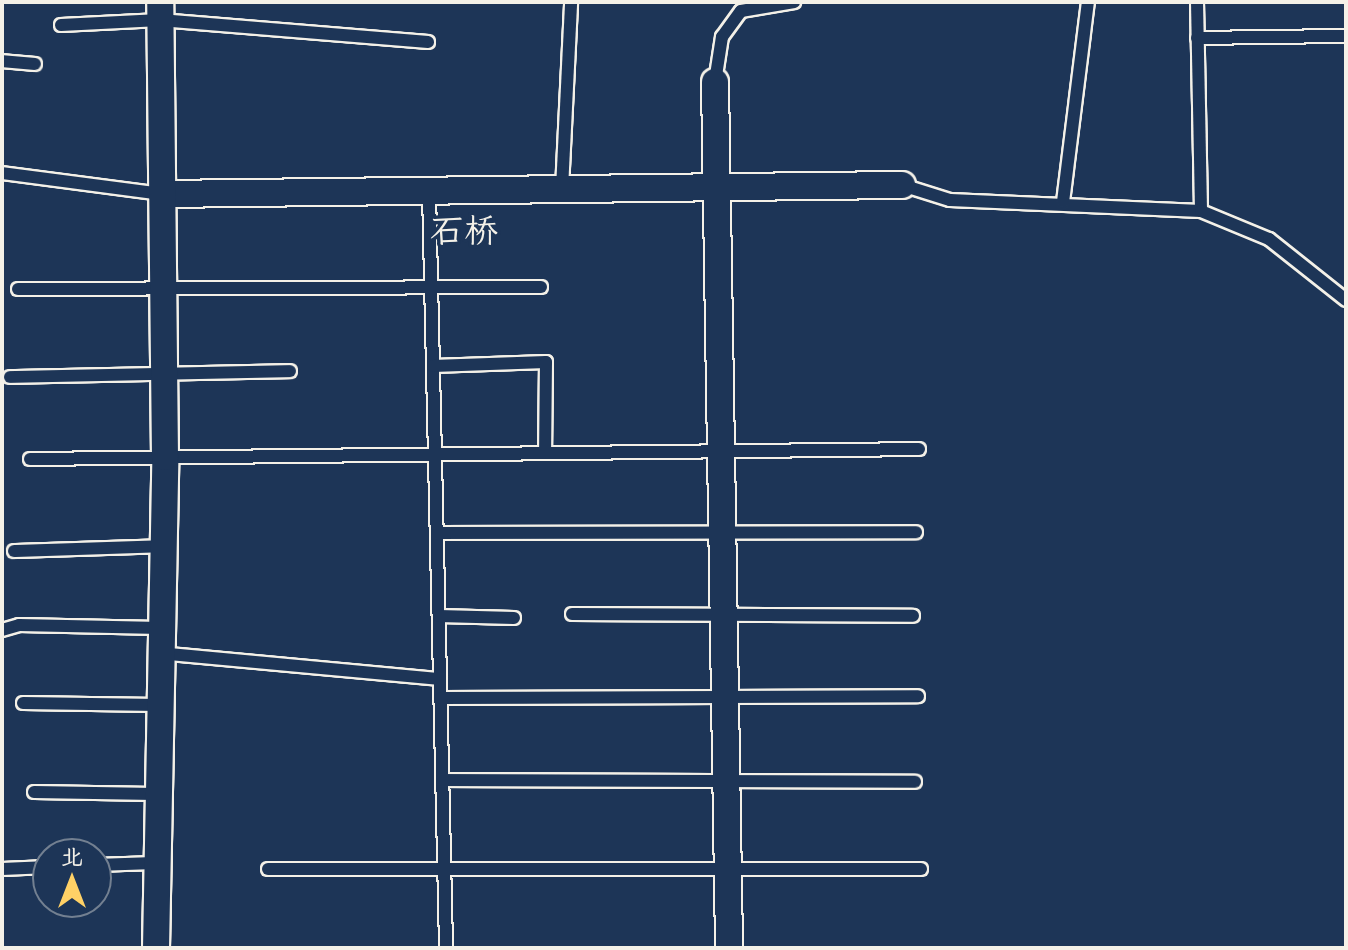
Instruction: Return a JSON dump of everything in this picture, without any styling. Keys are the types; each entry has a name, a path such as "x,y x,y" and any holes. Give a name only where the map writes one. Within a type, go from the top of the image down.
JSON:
{"street":[{"path":"156,948 155,794 165,457 160,11"},
{"path":"715,82 729,948"},
{"path":"162,194 902,185"}],"lane":[{"path":"562,189 571,2"},
{"path":"715,82 722,37 741,11 794,2"},
{"path":"1063,202 1088,2"},
{"path":"1197,2 1201,211"},
{"path":"61,25 160,11 428,42"},
{"path":"1197,38 1346,36"},
{"path":"2,61 35,64"},
{"path":"2,173 162,194"},
{"path":"902,185 950,200 1063,202 1201,211 1269,239 1346,300"},
{"path":"429,191 446,948"},
{"path":"18,289 431,284 541,287"},
{"path":"433,366 546,362 545,453"},
{"path":"10,377 290,371"},
{"path":"30,459 919,449"},
{"path":"437,533 916,532"},
{"path":"14,551 162,546"},
{"path":"572,614 913,616"},
{"path":"439,616 514,618"},
{"path":"2,630 19,625 440,679"},
{"path":"441,698 918,696"},
{"path":"23,703 158,705"},
{"path":"442,780 915,782"},
{"path":"34,792 155,794"},
{"path":"112,864 154,863"},
{"path":"2,869 32,868"},
{"path":"268,869 921,869"}],"district":[{"name":"石桥","path":"464,231"}]}
